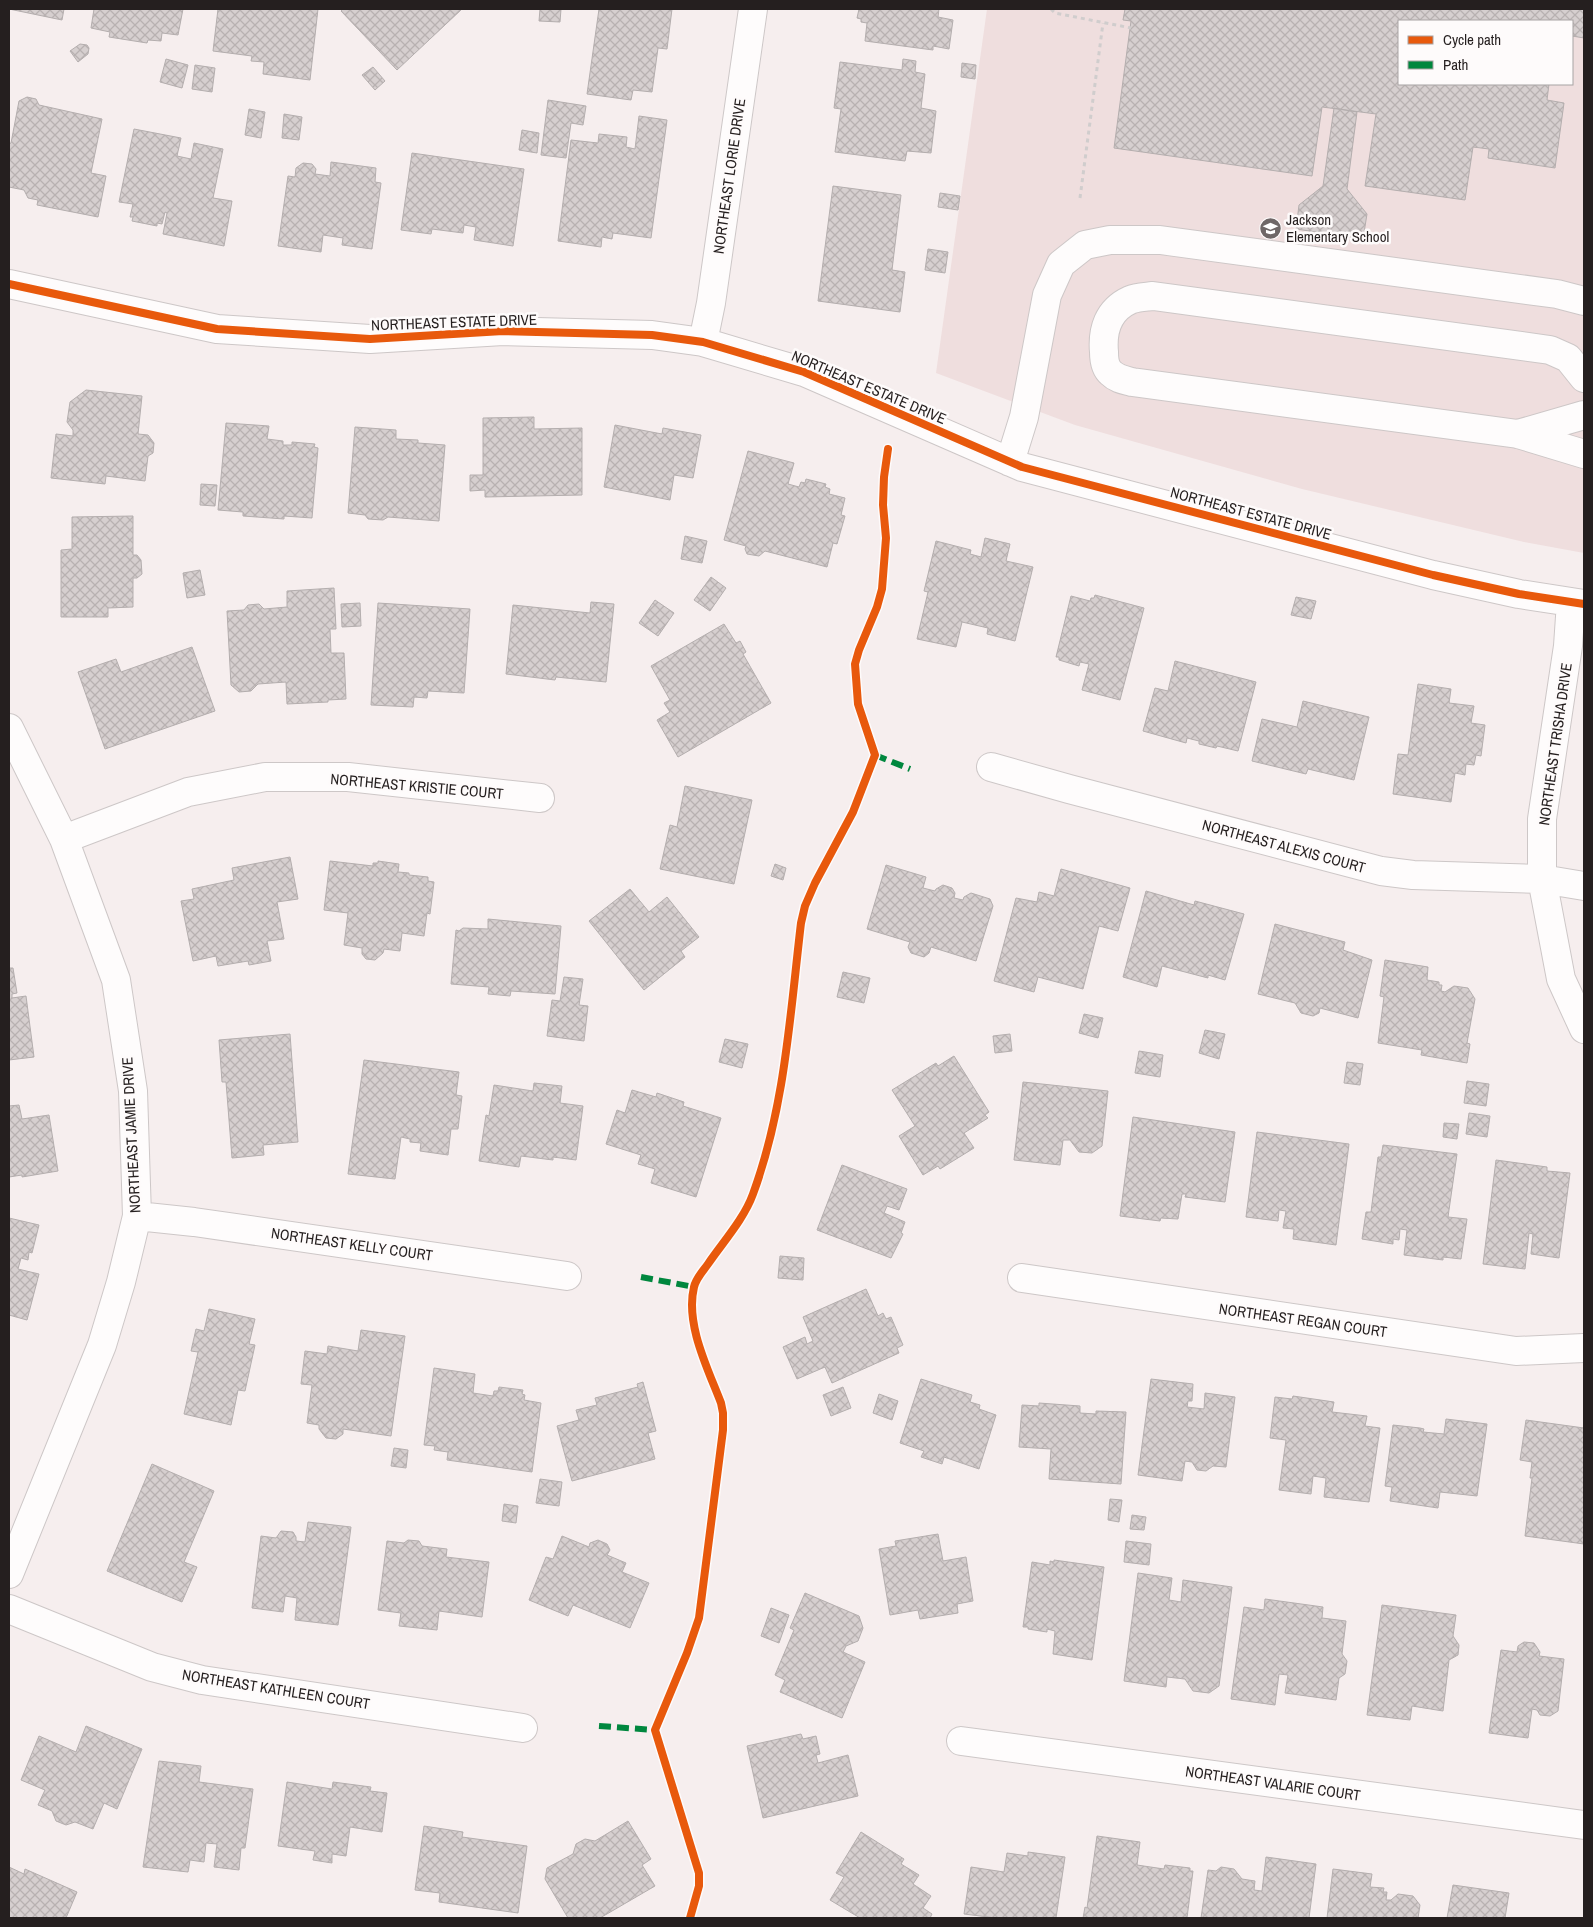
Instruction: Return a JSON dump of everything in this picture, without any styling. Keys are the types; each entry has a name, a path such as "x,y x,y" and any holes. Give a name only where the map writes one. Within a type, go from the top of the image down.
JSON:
{"street":[{"name":"NORTHEAST LORIE DRIVE","path":"703,342 713,294 753,9"},
{"path":"1010,462 1024,417 1047,295 1061,264 1085,245 1110,240 1160,240 1557,294 1584,301"},
{"name":"NORTHEAST ESTATE DRIVE","path":"9,284 217,329 370,339 504,331 652,335 703,342 804,372 1010,462 1048,474 1433,575 1519,594 1577,603"},
{"path":"1584,378 1568,358 1550,350 1153,296 1132,299 1124,303 1108,320 1104,329 1103,340 1105,365 1110,373 1119,379 1518,434 1584,454"},
{"path":"1518,434 1584,414"},
{"name":"NORTHEAST TRISHA DRIVE","path":"1577,603 1568,646 1542,819 1542,879 1561,979 1584,1029"},
{"name":"NORTHEAST JAMIE DRIVE","path":"9,728 64,839 116,980 133,1091 137,1216 121,1282 102,1345 9,1574"},
{"name":"NORTHEAST ALEXIS COURT","path":"991,767 1381,871 1413,875 1542,879 1584,886"},
{"name":"NORTHEAST KRISTIE COURT","path":"64,839 188,792 265,776 348,777 540,798"},
{"name":"NORTHEAST KELLY COURT","path":"137,1216 194,1222 567,1276"},
{"name":"NORTHEAST REGAN COURT","path":"1022,1278 1516,1351 1584,1348"},
{"name":"NORTHEAST KATHLEEN COURT","path":"9,1609 152,1667 202,1680 523,1728"},
{"name":"NORTHEAST VALARIE COURT","path":"961,1741 1584,1825"}],"path":[{"path":"1052,9 1055,13 1130,28"},
{"path":"1080,198 1103,23"}],"shaded area":[{"name":"Jackson Elementary School","path":"987,9 1584,9 1584,553 1524,542 1302,489 1075,425 936,373"}],"building":[{"path":"9,9 64,9 62,20"},
{"path":"94,9 183,9 178,35 162,33 161,41 148,40 147,43 109,37 110,32 91,28"},
{"path":"218,9 318,9 310,80 263,74 264,62 251,61 252,56 213,51"},
{"path":"343,9 462,9 397,70 341,11"},
{"path":"540,9 561,9 560,22 539,21"},
{"path":"599,9 672,9 667,49 658,48 652,92 633,90 631,100 587,94"},
{"path":"859,9 939,9 938,17 953,20 949,49 933,46 933,50 865,41 867,23 861,22 861,19 857,18"},
{"path":"1125,9 1584,9 1584,38 1573,36 1573,20 1398,20 1398,85 1549,85 1547,100 1564,103 1555,168 1488,158 1489,149 1473,147 1465,200 1365,186 1376,114 1322,107 1312,176 1114,148 1131,21 1123,20"},
{"path":"80,44 87,45 89,48 88,54 78,62 70,51"},
{"path":"166,59 188,65 182,88 160,82"},
{"path":"903,59 916,61 915,72 925,74 921,108 936,111 931,153 907,151 905,161 835,152 841,109 834,108 840,62 902,70"},
{"path":"962,63 976,65 975,79 961,77"},
{"path":"195,65 215,68 212,92 192,89"},
{"path":"373,67 385,81 375,90 362,75"},
{"path":"27,97 36,99 39,105 102,119 91,173 106,176 98,217 37,205 38,200 28,198 24,190 9,187 9,144 11,143 19,101"},
{"path":"548,100 586,106 583,125 571,123 566,158 541,155"},
{"path":"1334,108 1357,112 1347,189 1367,214 1363,239 1296,229 1299,205 1323,186"},
{"path":"249,109 265,112 261,138 245,135"},
{"path":"284,114 302,117 299,140 282,138"},
{"path":"639,116 667,120 651,238 613,233 612,239 602,237 601,247 558,241 571,140 598,143 599,134 627,137 626,147 635,149"},
{"path":"134,129 181,138 177,156 191,159 194,143 223,149 213,198 232,201 224,246 163,234 167,213 165,212 162,224 157,223 157,226 132,221 133,217 130,217 133,204 119,202"},
{"path":"522,130 539,133 537,153 519,150"},
{"path":"412,153 524,169 513,246 474,240 476,227 464,225 463,233 432,229 431,234 401,230"},
{"path":"331,162 376,168 375,182 381,183 372,249 342,245 343,238 323,235 321,252 278,246 288,176 295,177 296,168 303,163 312,164 316,169 315,174 330,176"},
{"path":"833,186 901,195 892,270 905,272 900,312 818,301"},
{"path":"940,193 960,196 958,210 938,207"},
{"path":"928,249 948,252 945,273 925,270"},
{"path":"86,390 142,396 138,434 148,435 154,443 153,453 148,456 145,481 106,476 105,484 51,478 56,434 73,436 73,430 67,422 70,402"},
{"path":"534,417 534,429 582,428 582,495 485,497 485,490 470,491 470,475 483,475 483,418"},
{"path":"226,423 269,426 267,439 283,441 283,445 292,445 292,442 315,444 314,447 318,448 312,518 284,516 284,519 243,516 243,512 218,510"},
{"path":"615,425 662,434 663,428 701,435 693,478 674,475 670,500 604,487"},
{"path":"355,427 396,430 396,439 418,440 418,443 445,445 439,521 388,517 383,520 368,519 365,515 348,513"},
{"path":"748,451 794,463 788,484 799,487 801,482 805,483 806,479 826,484 825,487 830,489 829,494 845,498 841,515 845,516 837,544 833,543 827,567 765,551 759,556 747,554 746,546 724,540"},
{"path":"201,484 217,485 215,506 200,505"},
{"path":"133,516 133,555 137,555 141,560 142,574 137,578 133,578 133,607 108,608 108,617 61,617 61,550 72,549 72,517"},
{"path":"685,536 707,541 702,563 681,559"},
{"path":"985,538 1010,544 1006,561 1033,567 1015,641 987,634 988,628 962,622 956,647 917,639 928,592 924,591 936,541 971,550 970,554 981,557"},
{"path":"200,570 205,595 187,598 183,573"},
{"path":"711,577 726,588 710,611 694,600"},
{"path":"334,588 336,629 330,629 331,653 344,653 346,699 287,704 286,682 258,684 251,691 239,692 231,685 227,611 244,610 248,605 259,604 264,609 287,607 287,591"},
{"path":"1095,595 1144,608 1120,700 1082,690 1089,664 1080,662 1079,666 1059,660 1059,657 1056,657 1071,596 1090,601"},
{"path":"1296,597 1316,601 1311,619 1291,615"},
{"path":"655,600 674,613 658,636 639,623"},
{"path":"591,602 614,604 606,682 556,677 555,680 506,674 513,605 590,613"},
{"path":"360,603 361,626 342,627 341,604"},
{"path":"378,603 470,609 464,693 428,691 427,698 414,697 413,707 371,705"},
{"path":"724,624 736,643 740,641 746,652 743,654 771,703 678,757 657,720 670,712 664,703 670,700 651,666"},
{"path":"192,647 215,711 105,749 78,672 116,659 121,672"},
{"path":"1175,661 1256,682 1238,751 1199,744 1199,741 1187,738 1186,743 1143,731 1155,688 1168,691"},
{"path":"1418,684 1451,689 1449,703 1474,706 1471,723 1485,725 1481,756 1476,755 1474,765 1466,764 1465,775 1455,773 1451,802 1393,794 1398,754 1408,755"},
{"path":"1303,701 1369,717 1354,780 1308,769 1306,774 1252,761 1262,719 1297,727"},
{"path":"685,786 752,800 734,884 660,869 670,825 677,827"},
{"path":"290,857 298,899 277,902 284,939 267,941 271,961 249,965 248,961 218,966 216,956 193,961 181,901 194,899 192,889 234,880 232,868"},
{"path":"330,861 373,866 373,863 378,863 378,861 399,864 398,872 428,877 428,881 434,882 430,914 427,913 424,936 402,933 400,951 384,949 383,953 375,960 366,959 362,954 362,948 344,945 348,913 324,910"},
{"path":"775,864 786,868 783,880 771,876"},
{"path":"886,865 926,877 923,888 935,891 943,885 952,888 955,893 954,898 963,900 964,897 971,893 990,899 993,906 976,961 931,947 929,953 924,957 911,953 908,947 910,942 867,929"},
{"path":"1061,869 1130,888 1118,931 1099,926 1083,989 1038,977 1034,992 994,981 1016,898 1037,902 1039,892 1054,896"},
{"path":"630,889 649,912 667,897 699,937 681,951 685,957 644,990 589,921"},
{"path":"1146,891 1194,905 1195,901 1244,914 1225,980 1208,975 1208,978 1162,966 1157,987 1123,977"},
{"path":"488,919 561,926 555,994 511,991 510,996 488,994 489,987 451,984 456,930 459,931 463,928 488,929"},
{"path":"1275,924 1345,942 1343,950 1372,960 1358,1018 1320,1008 1319,1013 1313,1016 1301,1013 1295,1003 1258,994"},
{"path":"1385,960 1428,967 1427,980 1439,982 1439,985 1442,985 1441,991 1445,992 1454,986 1468,988 1475,999 1467,1043 1470,1044 1467,1063 1421,1055 1422,1050 1378,1043 1384,997 1380,996"},
{"path":"9,968 13,968 17,993 12,994 12,998 26,996 34,1057 9,1060"},
{"path":"843,972 870,978 864,1003 837,997"},
{"path":"564,977 583,979 579,1005 588,1006 584,1041 547,1036 552,1000 560,1001"},
{"path":"1084,1014 1103,1018 1098,1038 1079,1033"},
{"path":"1205,1030 1225,1034 1219,1059 1199,1053"},
{"path":"290,1034 298,1142 263,1145 264,1155 232,1158 226,1082 222,1082 219,1040"},
{"path":"1010,1034 1012,1051 995,1053 993,1036"},
{"path":"725,1039 748,1044 742,1068 719,1062"},
{"path":"1139,1051 1163,1055 1160,1077 1135,1073"},
{"path":"954,1056 989,1112 985,1115 988,1118 964,1133 974,1148 940,1169 938,1166 923,1175 899,1136 915,1126 892,1090 936,1063 938,1066"},
{"path":"364,1060 459,1072 456,1095 462,1096 458,1129 451,1129 448,1155 420,1151 421,1143 410,1142 410,1139 401,1137 395,1179 348,1174"},
{"path":"1347,1062 1363,1064 1360,1085 1344,1083"},
{"path":"1467,1081 1489,1084 1486,1106 1464,1103"},
{"path":"1023,1082 1108,1091 1102,1146 1092,1153 1079,1152 1070,1140 1063,1140 1060,1165 1014,1160"},
{"path":"534,1083 562,1086 560,1103 583,1106 576,1160 553,1157 553,1160 521,1156 519,1167 479,1161 486,1115 489,1116 494,1085 533,1091"},
{"path":"632,1090 656,1097 657,1093 684,1102 683,1106 721,1118 696,1197 651,1183 655,1169 638,1164 641,1155 606,1144 617,1110 625,1113"},
{"path":"19,1105 22,1119 49,1115 58,1171 22,1177 22,1175 9,1177 9,1106"},
{"path":"1469,1113 1490,1116 1487,1137 1466,1134"},
{"path":"1133,1117 1235,1132 1225,1202 1185,1197 1186,1194 1182,1194 1178,1219 1161,1218 1160,1221 1120,1216"},
{"path":"1444,1123 1459,1124 1457,1139 1443,1137"},
{"path":"1257,1132 1349,1144 1336,1245 1293,1239 1294,1229 1283,1228 1286,1211 1279,1210 1278,1221 1246,1217"},
{"path":"1383,1145 1457,1154 1448,1217 1467,1219 1461,1259 1443,1257 1443,1260 1404,1255 1407,1230 1400,1229 1399,1240 1393,1239 1393,1244 1362,1239 1366,1212 1371,1212 1378,1157 1381,1157"},
{"path":"1496,1160 1547,1167 1547,1171 1570,1173 1559,1258 1531,1254 1533,1234 1529,1233 1525,1269 1483,1264"},
{"path":"842,1165 907,1189 899,1210 887,1206 884,1213 905,1222 901,1233 903,1234 891,1258 817,1230"},
{"path":"9,1218 39,1225 32,1253 29,1252 28,1260 21,1258 18,1269 39,1274 27,1320 9,1315"},
{"path":"780,1256 804,1258 803,1280 778,1278"},
{"path":"866,1289 878,1316 883,1313 886,1319 891,1317 903,1345 897,1348 899,1353 832,1383 825,1367 797,1379 783,1347 805,1337 807,1344 813,1341 803,1317"},
{"path":"209,1309 255,1319 249,1344 255,1345 245,1391 238,1390 231,1425 184,1414 198,1352 191,1351 196,1329 204,1331"},
{"path":"361,1330 405,1336 391,1436 343,1429 343,1434 336,1439 326,1438 319,1429 319,1425 307,1423 312,1385 301,1384 305,1351 327,1354 328,1346 358,1351"},
{"path":"434,1368 475,1374 473,1393 493,1396 494,1391 498,1391 499,1387 523,1390 524,1400 541,1403 532,1472 447,1460 448,1452 434,1450 435,1446 424,1445"},
{"path":"921,1379 972,1395 970,1402 980,1405 979,1409 996,1415 979,1469 944,1457 942,1464 921,1457 924,1451 900,1443"},
{"path":"1151,1379 1193,1384 1192,1401 1188,1401 1187,1407 1204,1409 1205,1393 1235,1397 1226,1467 1213,1466 1206,1471 1197,1470 1192,1462 1185,1461 1182,1481 1138,1475"},
{"path":"643,1382 656,1431 648,1433 655,1459 572,1481 557,1426 579,1420 576,1410 597,1405 595,1398 638,1387 637,1384"},
{"path":"843,1387 851,1408 831,1416 823,1395"},
{"path":"879,1394 898,1401 892,1420 873,1413"},
{"path":"1293,1396 1334,1402 1332,1412 1367,1416 1365,1426 1380,1428 1369,1502 1324,1497 1326,1478 1313,1476 1311,1494 1279,1490 1286,1440 1270,1438 1275,1397 1292,1399"},
{"path":"1039,1403 1080,1406 1080,1413 1096,1414 1096,1411 1126,1412 1121,1484 1049,1479 1051,1449 1019,1447 1022,1405 1039,1406"},
{"path":"1446,1419 1487,1424 1477,1496 1440,1492 1438,1508 1390,1501 1392,1487 1385,1486 1393,1425 1420,1428 1424,1429 1423,1432 1444,1434"},
{"path":"1526,1420 1584,1428 1584,1544 1525,1536 1532,1478 1530,1478 1532,1462 1520,1460"},
{"path":"394,1448 408,1450 406,1468 391,1466"},
{"path":"152,1464 214,1491 184,1562 197,1567 182,1602 107,1571"},
{"path":"540,1479 562,1482 559,1506 536,1503"},
{"path":"1110,1499 1122,1500 1119,1522 1108,1520"},
{"path":"504,1504 518,1506 516,1523 502,1521"},
{"path":"1132,1515 1146,1517 1144,1530 1130,1529"},
{"path":"308,1522 351,1527 338,1625 295,1620 297,1598 285,1596 283,1612 252,1608 261,1536 276,1538 281,1531 293,1532 296,1541 305,1542"},
{"path":"938,1534 943,1561 966,1557 973,1601 957,1604 958,1613 920,1619 918,1610 890,1615 879,1549 896,1546 895,1541"},
{"path":"562,1536 589,1547 590,1543 598,1540 607,1544 610,1550 607,1555 626,1563 622,1572 649,1583 630,1628 573,1605 568,1616 529,1600 546,1557 553,1559"},
{"path":"408,1540 419,1541 422,1546 447,1549 446,1557 489,1562 482,1617 439,1611 437,1630 399,1626 401,1613 378,1610 387,1541 404,1543"},
{"path":"1126,1541 1151,1544 1149,1565 1124,1562"},
{"path":"1054,1560 1104,1567 1092,1660 1053,1654 1055,1631 1047,1629 1047,1632 1023,1627 1032,1562 1050,1565 1050,1561 1054,1562"},
{"path":"1138,1573 1172,1578 1169,1600 1181,1602 1183,1580 1232,1587 1219,1686 1209,1693 1193,1691 1185,1679 1167,1677 1166,1687 1124,1681"},
{"path":"805,1593 859,1616 863,1628 858,1641 846,1646 843,1652 865,1662 842,1718 780,1692 785,1680 775,1675 794,1630 790,1628"},
{"path":"1265,1599 1323,1607 1322,1618 1346,1621 1342,1654 1347,1661 1345,1674 1339,1678 1336,1700 1285,1693 1288,1675 1279,1674 1275,1705 1231,1699 1244,1607 1264,1610"},
{"path":"1382,1605 1456,1615 1453,1636 1459,1645 1458,1655 1449,1660 1443,1711 1412,1706 1410,1720 1367,1715"},
{"path":"771,1608 789,1615 779,1643 761,1636"},
{"path":"1524,1642 1534,1643 1540,1652 1539,1656 1564,1659 1558,1711 1550,1716 1540,1715 1537,1710 1532,1709 1528,1738 1489,1733 1501,1650 1517,1652 1518,1646"},
{"path":"86,1726 142,1749 117,1809 104,1803 93,1829 75,1822 66,1825 56,1821 52,1811 38,1805 45,1790 21,1780 39,1736 76,1752"},
{"path":"801,1734 803,1739 816,1736 820,1754 816,1755 818,1763 848,1755 858,1796 763,1818 747,1746"},
{"path":"159,1761 201,1766 199,1782 253,1789 245,1848 241,1848 239,1870 214,1867 217,1844 206,1843 204,1862 190,1860 188,1872 143,1867"},
{"path":"287,1782 332,1789 333,1782 371,1787 370,1791 387,1793 382,1832 350,1827 346,1856 332,1854 332,1863 313,1860 315,1851 278,1846"},
{"path":"628,1821 651,1859 642,1865 655,1886 600,1918 568,1918 545,1879 547,1868 573,1854 576,1844 585,1839 595,1841"},
{"path":"424,1826 463,1832 462,1837 527,1846 518,1913 439,1902 440,1893 415,1890"},
{"path":"861,1832 904,1859 901,1864 919,1875 913,1884 931,1896 923,1908 932,1914 930,1918 860,1918 830,1900 844,1877 836,1873"},
{"path":"1097,1836 1140,1842 1137,1865 1164,1869 1165,1865 1190,1868 1190,1871 1193,1871 1187,1918 1083,1918 1085,1907 1087,1908"},
{"path":"1028,1852 1065,1857 1056,1918 996,1918 964,1914 971,1867 1004,1872 1007,1853 1028,1856"},
{"path":"1266,1857 1316,1864 1309,1918 1201,1918 1208,1870 1216,1871 1221,1867 1234,1869 1242,1879 1255,1881 1254,1890 1262,1891"},
{"path":"9,1867 24,1874 25,1869 77,1892 66,1918 9,1918"},
{"path":"1333,1869 1372,1874 1370,1887 1384,1888 1383,1892 1387,1892 1386,1900 1391,1900 1398,1894 1413,1896 1420,1905 1418,1918 1327,1918"},
{"path":"1453,1885 1509,1893 1505,1918 1447,1918"}],"marked path":[{"path":"875,755 910,769"},
{"path":"641,1277 694,1287"},
{"path":"599,1726 655,1730"}],"cycle path":[{"path":"9,284 217,329 370,339 503,331 652,335 703,342 804,372 1022,467 1433,575 1519,594 1584,604"},
{"path":"690,1918 699,1886 699,1873 655,1730 687,1653 699,1618 723,1430 721,1403 699,1346 695,1331 692,1301 694,1287 698,1278 739,1221 753,1194 764,1161 779,1094 785,1060 801,923 805,906 815,883 853,812 875,755 858,704 855,664 882,589 886,538 883,505 884,477 888,449"}],"place":[{"name":"Jackson Elementary School","path":"1270,228"}]}
